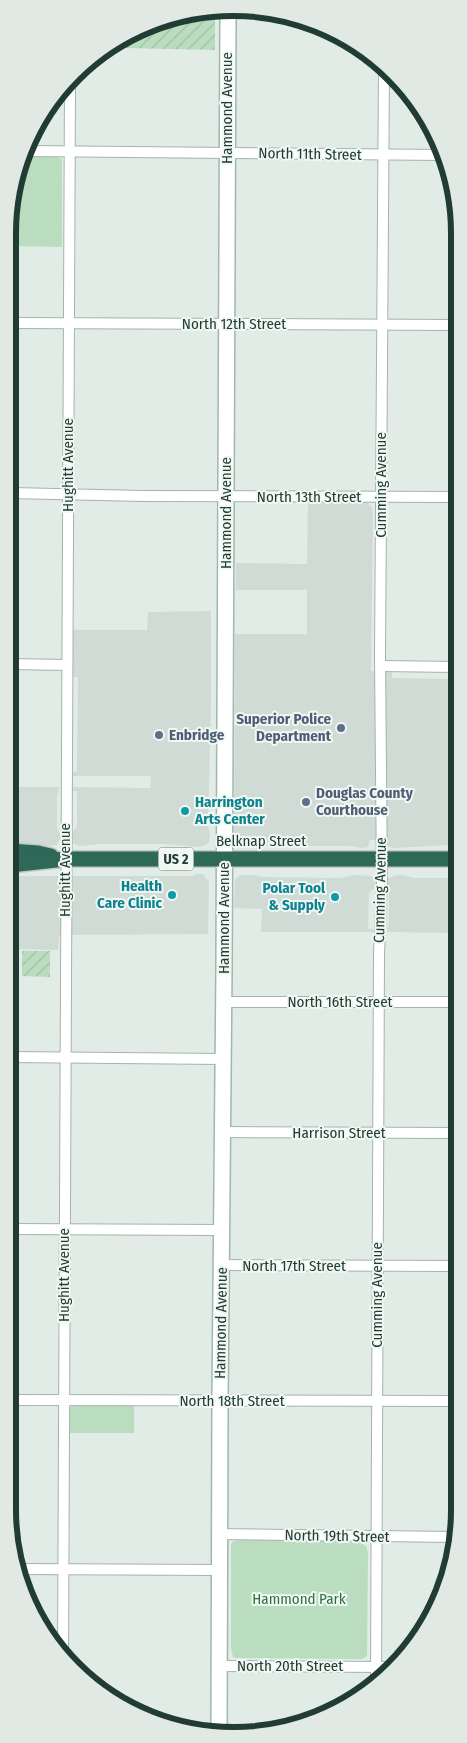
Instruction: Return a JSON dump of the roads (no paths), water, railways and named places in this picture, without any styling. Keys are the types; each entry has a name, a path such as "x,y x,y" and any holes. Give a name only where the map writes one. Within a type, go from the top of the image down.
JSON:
{"highway":[{"name":"Belknap Street","path":"16,852 38,853 65,858"},
{"name":"Belknap Street","path":"16,864 65,858 451,859"}],"street":[{"name":"Hammond Avenue","path":"219,1726 228,16"},
{"name":"Cumming Avenue","path":"376,1674 376,1401 382,859 380,666 384,77"},
{"name":"Hughitt Avenue","path":"63,1645 65,858 70,90"},
{"name":"North 11th Street","path":"33,151 436,155"},
{"name":"North 12th Street","path":"16,322 451,325"},
{"name":"North 13th Street","path":"16,493 451,497"},
{"path":"16,664 67,665"},
{"path":"380,666 451,666"},
{"name":"North 16th Street","path":"224,1002 451,1002"},
{"path":"16,1057 223,1058"},
{"name":"Harrison Street","path":"223,1132 451,1133"},
{"path":"16,1229 222,1230"},
{"name":"North 17th Street","path":"221,1265 451,1266"},
{"name":"North 18th Street","path":"16,1400 451,1401"},
{"name":"North 19th Street","path":"219,1534 449,1537"},
{"path":"25,1569 219,1570"},
{"name":"North 20th Street","path":"219,1666 383,1667"}],"place":[{"name":"Superior Police Department","path":"341,728"},
{"name":"Enbridge","path":"159,735"},
{"name":"Douglas County Courthouse","path":"306,802"},
{"name":"Harrington Arts Center","path":"185,811"},
{"name":"Health Care Clinic","path":"172,895"},
{"name":"Polar Tool & Supply","path":"335,897"}],"park label":[{"name":"Hammond Park","path":"299,1599"}]}
